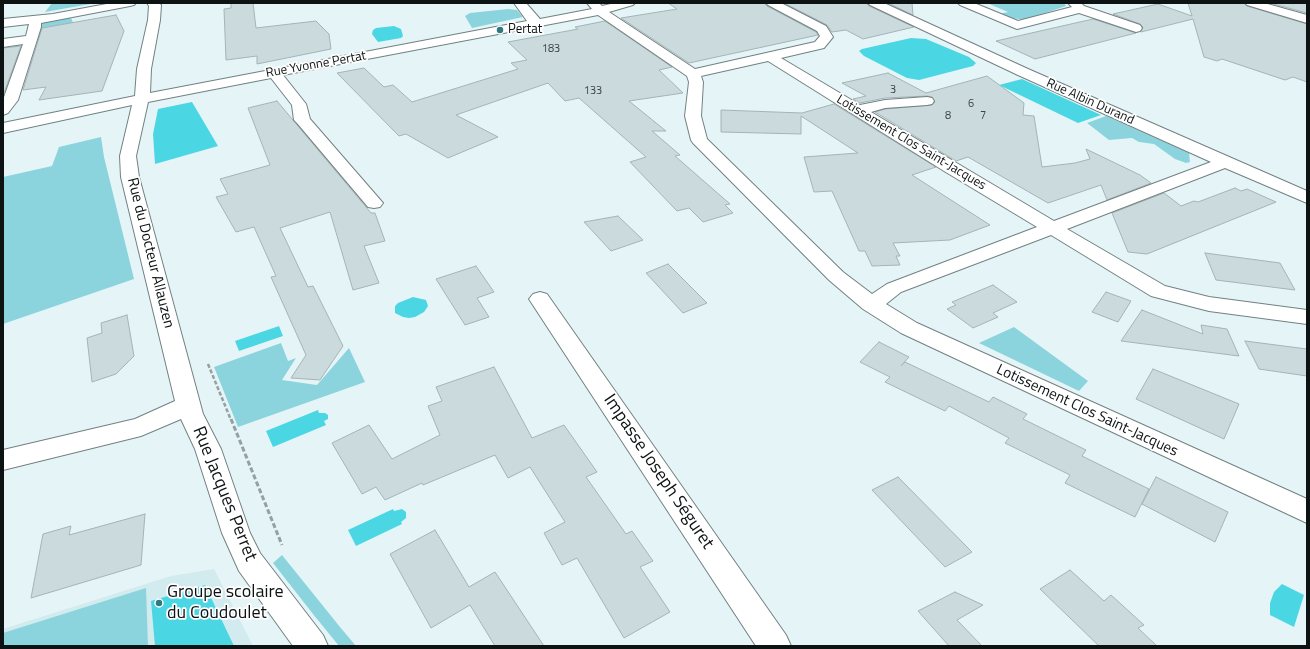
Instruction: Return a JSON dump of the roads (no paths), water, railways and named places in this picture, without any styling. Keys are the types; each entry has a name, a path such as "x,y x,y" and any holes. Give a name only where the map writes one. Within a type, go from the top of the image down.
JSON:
{"street":[{"path":"3,23 81,13 130,3"},
{"name":"Rue du Docteur Allauzen","path":"153,3 155,5 154,20 146,57 143,92 128,156 130,178 150,248 170,338 191,412"},
{"path":"520,3 538,23"},
{"name":"Rue Yvonne Pertat","path":"3,128 274,73 538,23 596,7 629,3"},
{"path":"596,7 693,74 819,45 827,37 822,29 772,3"},
{"path":"964,3 1017,25 1077,6 1136,28"},
{"path":"1251,3 1307,19"},
{"name":"Rue Albin Durand","path":"880,4 1023,72 1307,198"},
{"path":"3,110 11,100 16,63 31,39 35,27 35,20"},
{"path":"3,43 31,39"},
{"name":"Lotissement Clos Saint-Jacques","path":"771,57 1158,291 1209,304 1307,318"},
{"path":"274,73 299,104 302,120 374,203"},
{"name":"Lotissement Clos Saint-Jacques","path":"693,74 696,82 693,116 699,140 723,166 836,276 870,304 908,328 1307,512"},
{"path":"857,110 885,104 927,101"},
{"path":"870,304 894,288 1226,162"},
{"name":"Impasse Joseph Séguret","path":"540,299 775,646"},
{"path":"3,460 141,427 191,412"},
{"name":"Rue Jacques Perret","path":"191,412 208,449 236,533 249,562 312,646"}],"place":[{"name":"Pertat","path":"500,30"},
{"name":"Groupe scolaire du Coudoulet","path":"159,603"}]}
